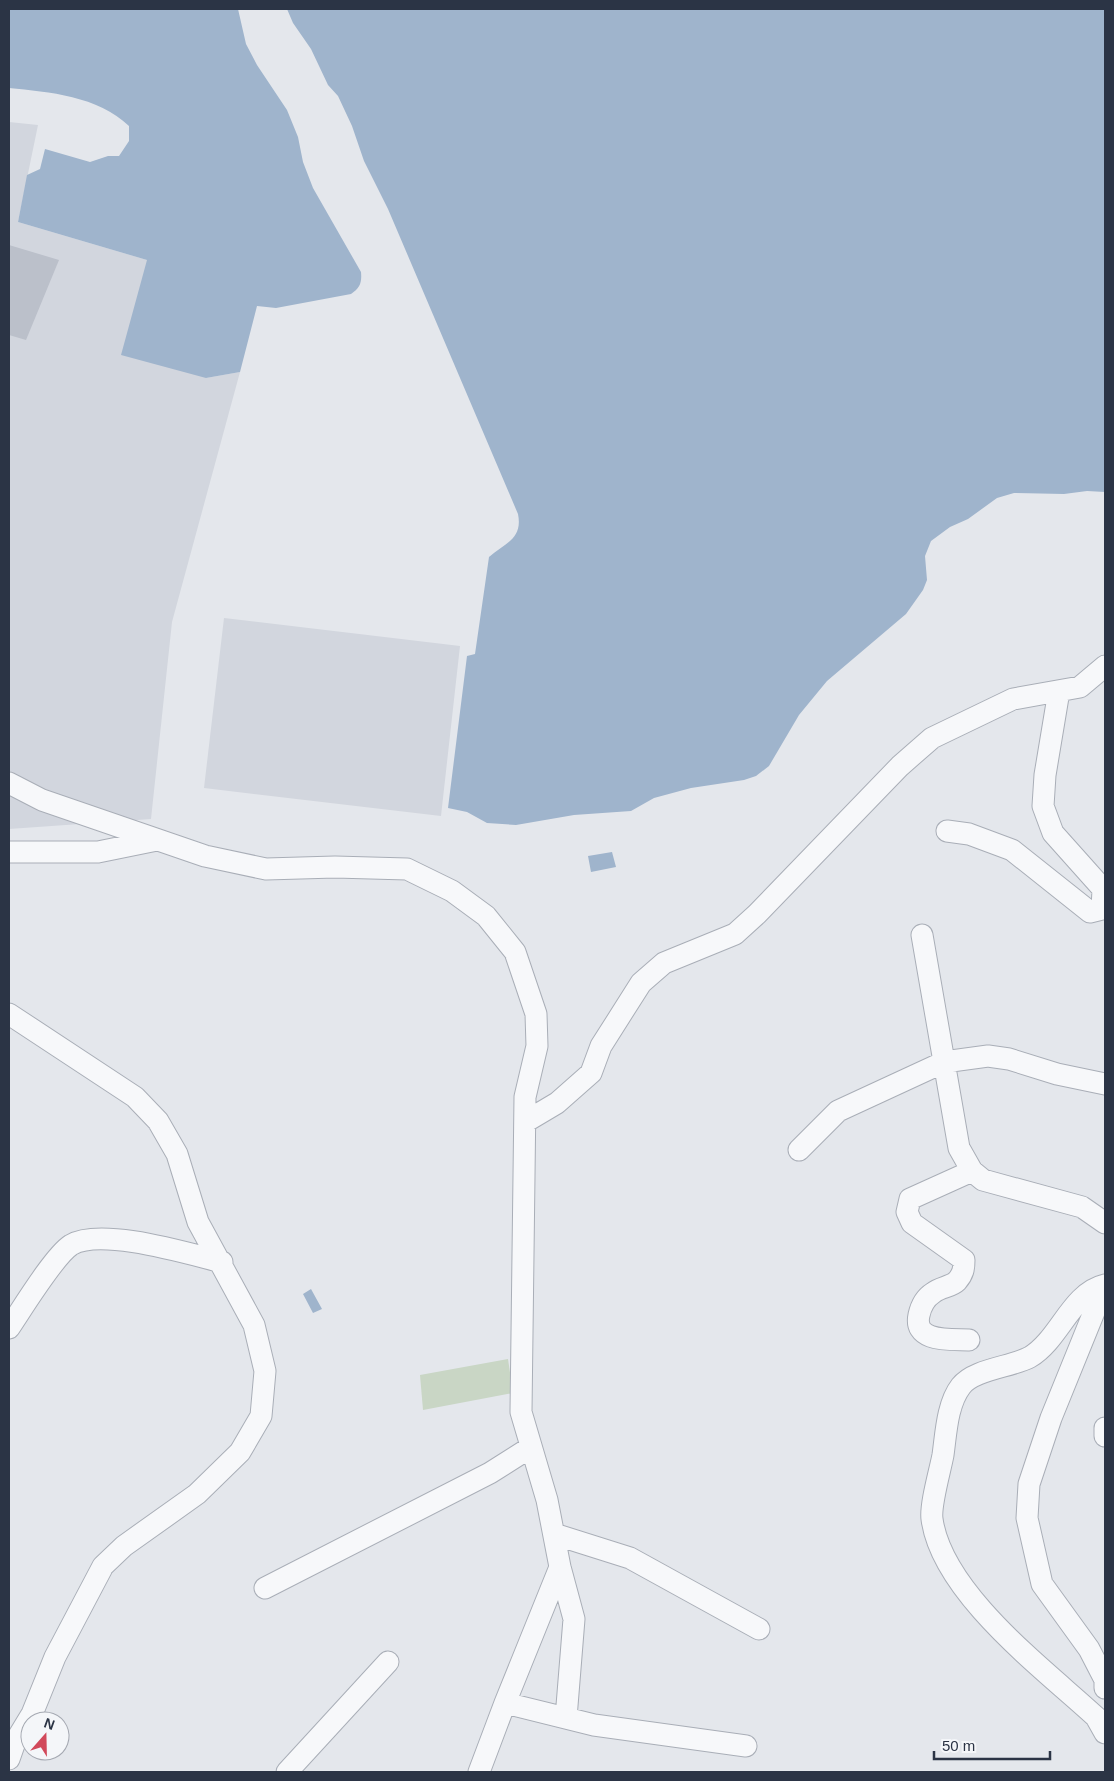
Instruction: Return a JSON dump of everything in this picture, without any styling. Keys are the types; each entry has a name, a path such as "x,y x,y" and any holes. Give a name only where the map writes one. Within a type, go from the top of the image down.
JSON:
{"street":[{"path":"525,1122 557,1103 591,1073 601,1046 641,983 664,963 735,934 758,914 900,766 932,738 1013,699 1080,687 1105,666"},
{"path":"948,831 969,834 1012,850 1090,912 1102,909 1102,889 1053,833 1043,806 1045,775 1059,691"},
{"path":"9,783 42,800 205,856 266,869 335,867 407,868 452,891 486,916 515,952 536,1014 537,1046 525,1097 521,1412 547,1500 560,1567 574,1619 566,1718"},
{"path":"9,852 98,852 158,840"},
{"path":"922,935 959,1148 972,1171 982,1180 1082,1207 1105,1223"},
{"path":"9,1014 134,1096 158,1121 177,1154 198,1222 222,1262 254,1325 265,1371 261,1416 240,1452 197,1494 124,1546 103,1566 55,1657 32,1714 15,1742 9,1759"},
{"path":"798,1150 838,1111 944,1062 988,1056 1009,1059 1057,1074 1105,1084"},
{"path":"969,1340 935,1338 926,1335 920,1329 918,1319 921,1306 933,1292 956,1283 964,1272 964,1260 912,1223 907,1212 910,1199 972,1171"},
{"path":"9,1328 55,1262 72,1245 89,1240 142,1242 222,1262"},
{"path":"1105,1285 1051,1418 1029,1484 1027,1518 1042,1584 1089,1649 1105,1680 1105,1688"},
{"path":"1102,1716 985,1615 941,1549 932,1518 952,1404 961,1385 984,1372 1030,1357 1051,1340 1076,1305 1094,1288 1105,1285"},
{"path":"1105,1428 1105,1436"},
{"path":"265,1588 490,1473 531,1447"},
{"path":"554,1534 630,1558 759,1629"},
{"path":"479,1772 504,1703 560,1567"},
{"path":"287,1772 388,1662"},
{"path":"504,1703 594,1725 746,1746"}],"shaded area":[{"path":"9,122 38,125 18,222 147,260 206,378 240,372 172,622 151,819 9,829"},
{"path":"224,618 460,646 441,816 204,788"}],"green space":[{"path":"508,1359 513,1393 423,1410 420,1375"}],"water":[{"path":"9,9 238,9 246,44 257,65 287,110 298,137 303,162 313,188 361,272 361,282 357,290 351,294 276,308 257,306 240,372 206,378 121,355 147,260 18,222 27,175 40,169 45,149 90,162 108,156 119,156 129,141 129,126 117,116 88,102 40,91 9,88"},
{"path":"287,9 1105,9 1105,492 1087,491 1064,494 1014,493 997,498 968,519 950,527 931,541 925,556 927,580 923,590 906,614 827,681 799,715 769,766 756,776 744,780 691,788 654,798 631,811 574,815 516,825 487,823 467,812 448,808 467,656 475,654 489,557 507,544 515,535 519,522 518,514 388,209 364,161 352,126 338,96 328,85 311,49 293,23"},
{"path":"612,852 616,867 591,872 588,856"},
{"path":"311,1289 322,1309 313,1313 303,1294"}],"building":[{"path":"9,245 59,260 26,340 9,335"}]}
